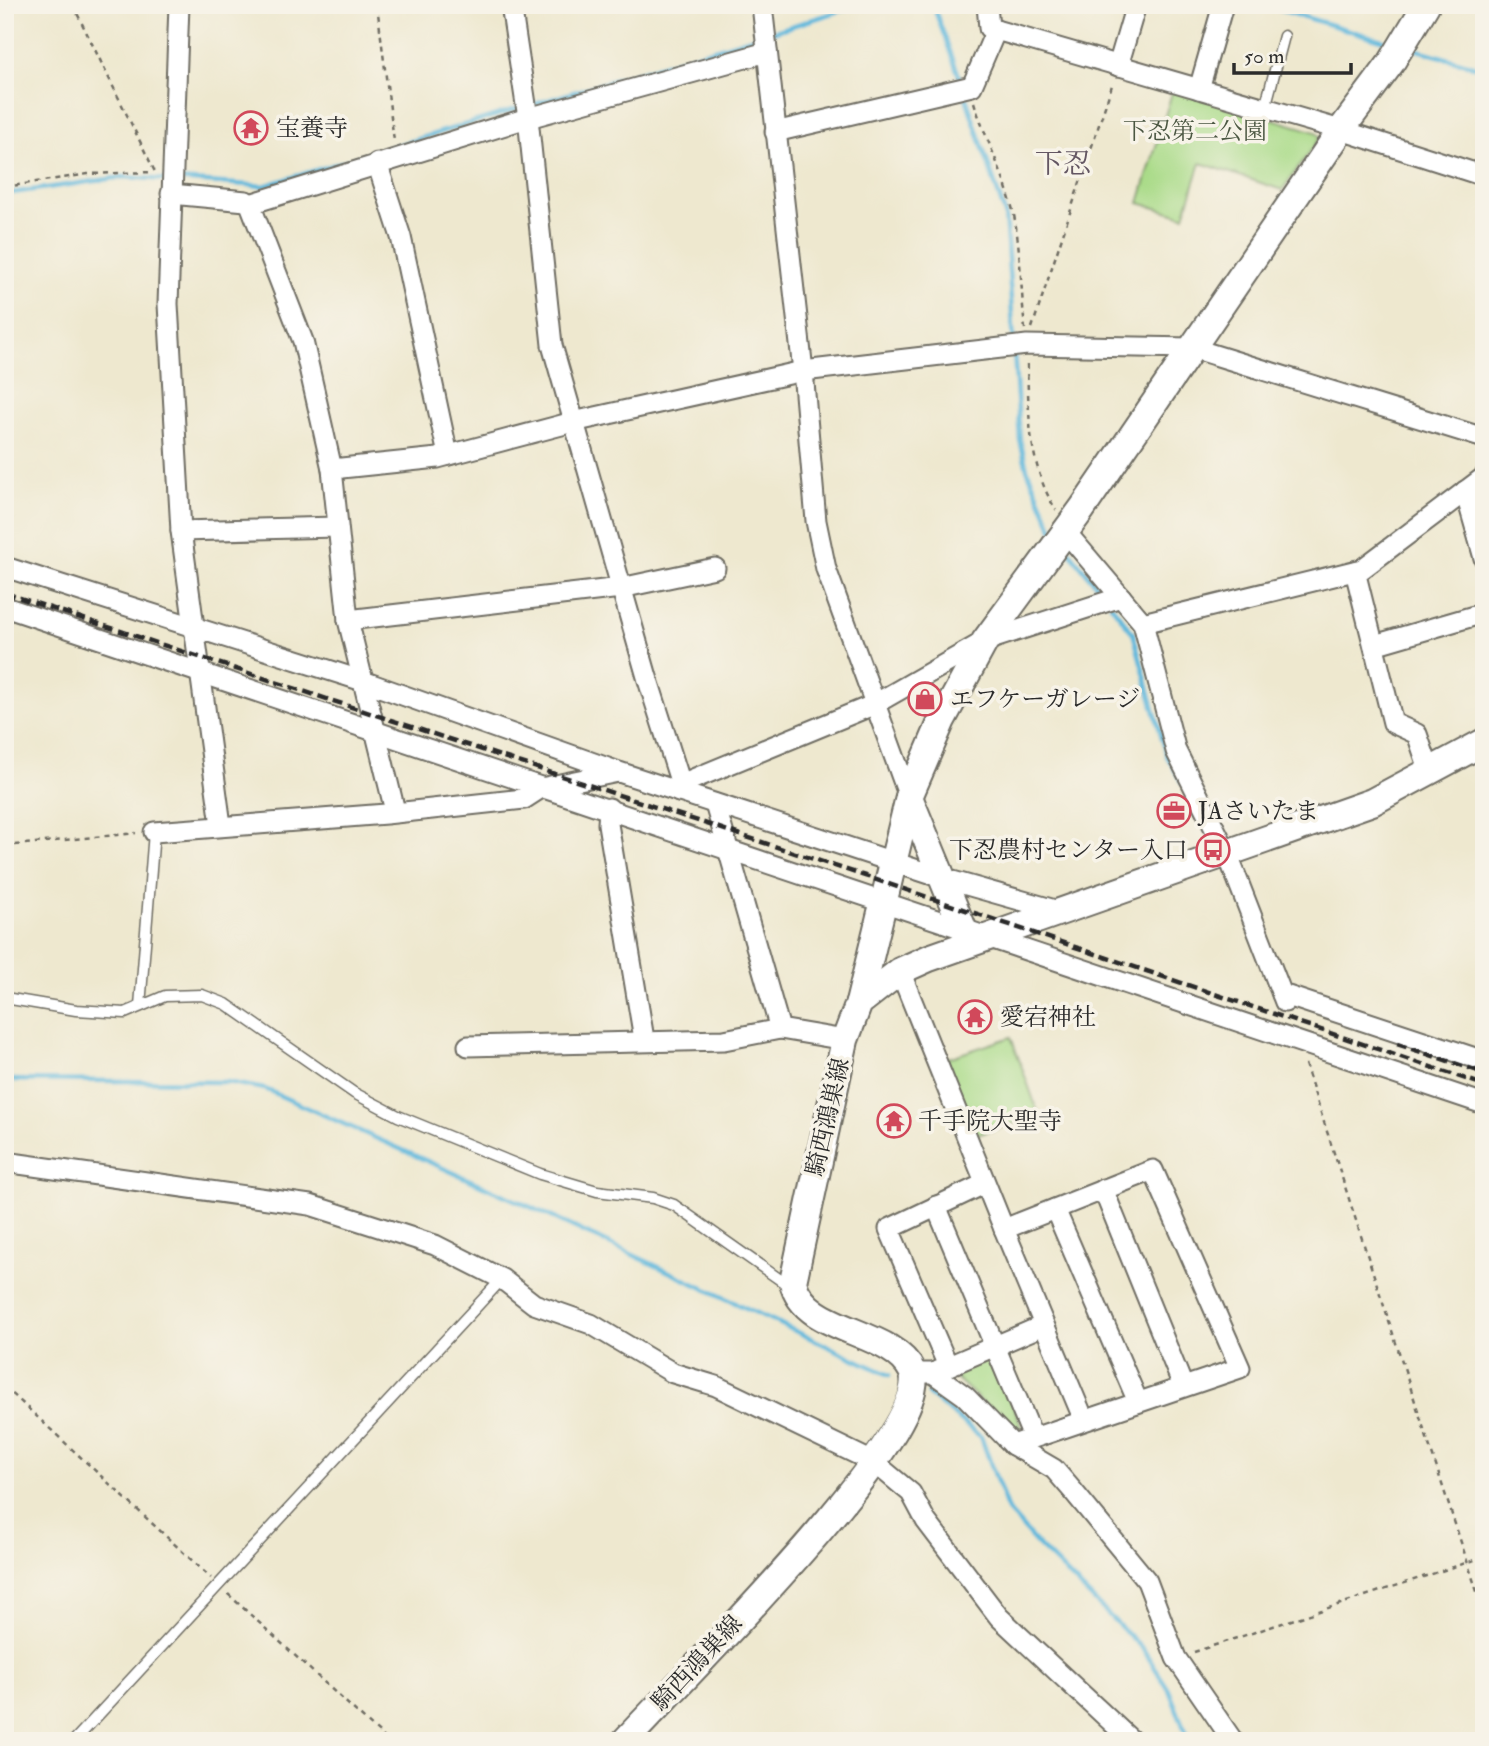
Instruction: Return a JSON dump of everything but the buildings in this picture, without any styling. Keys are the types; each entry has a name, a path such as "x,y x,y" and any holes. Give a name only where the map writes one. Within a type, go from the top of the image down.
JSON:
{"main road":[{"name":"騎西鴻巣線","path":"795,1290 793,1272 845,1040 859,1003 909,797 942,720 985,641 1067,528 1341,130 1391,63 1426,5"},
{"path":"859,1003 900,971 987,937 1372,802 1484,741"},
{"path":"909,797 962,926"},
{"path":"795,1290 812,1310 931,1371"},
{"name":"騎西鴻巣線","path":"625,1741 840,1509 875,1463 914,1394 931,1371"}],"street":[{"path":"179,5 163,171 171,194 168,304 181,531 221,825"},
{"path":"511,5 528,118 552,345 680,788"},
{"path":"762,5 817,520 826,569 873,705 909,797"},
{"path":"987,5 989,28 1341,130 1484,176"},
{"path":"1118,66 1136,5"},
{"path":"1199,89 1223,5"},
{"path":"775,132 972,86 996,30"},
{"path":"250,204 528,118 767,52"},
{"path":"387,160 448,455"},
{"path":"171,194 246,201 250,204 303,341 332,469 348,620 395,811"},
{"path":"332,469 448,455 573,422 803,371 1027,345 1192,348 1484,438"},
{"path":"1143,623 1362,569 1484,477"},
{"path":"1465,491 1484,558"},
{"path":"181,531 337,527"},
{"path":"1067,528 1143,623 1176,751 1284,998 1484,1061"},
{"path":"5,567 194,630 363,681 619,772 680,788 715,804 892,862 1062,912"},
{"path":"348,620 621,588 715,568"},
{"path":"1355,571 1393,723 1417,734 1430,772"},
{"path":"680,788 873,705 985,641 1121,597"},
{"path":"5,607 541,788 609,808 727,850 962,926 987,937 1484,1104"},
{"path":"1374,645 1484,613"},
{"path":"154,831 386,814 524,799 541,788 619,772"},
{"path":"715,804 780,1029"},
{"path":"609,808 608,824 645,1040"},
{"path":"900,971 984,1184 1084,1420"},
{"path":"468,1046 724,1040 780,1029 845,1040"},
{"path":"5,1162 310,1205 435,1245 502,1279 534,1304 591,1324 673,1373 716,1386 875,1463 911,1493 926,1521 999,1617 1132,1741"},
{"path":"1004,1229 1153,1170 1240,1368 1013,1445"},
{"path":"984,1184 889,1228 931,1371 965,1396 1013,1445 1054,1469 1134,1565 1147,1581 1176,1658 1233,1741"},
{"path":"1103,1189 1183,1387"},
{"path":"936,1206 1033,1437"},
{"path":"1055,1209 1138,1402"},
{"path":"931,1371 1044,1325"}],"lane":[{"path":"1265,108 1284,36"},
{"path":"140,1006 154,831"},
{"path":"5,998 76,1010 125,1013 165,996 202,995 226,1004 354,1093 398,1116 540,1174 597,1191 653,1198 674,1205 795,1290"},
{"path":"74,1741 502,1279"}],"path":[{"path":"5,187 88,174 163,171 73,5"},
{"path":"377,5 387,160"},
{"path":"1027,345 1118,66"},
{"path":"972,86 982,127 999,163 1014,217 1027,345 1029,423 1034,456 1044,490 1067,528"},
{"path":"5,846 154,831"},
{"path":"1298,1041 1465,1563 1484,1613"},
{"path":"5,1387 388,1741"},
{"path":"1176,1658 1484,1556"}],"green space":[{"name":"下忍第二公園","path":"1173,89 1316,132 1320,138 1282,190 1201,163 1184,216 1139,203"},
{"path":"1011,1037 1039,1115 974,1136 942,1060"},
{"path":"989,1359 995,1362 1022,1427 1016,1434 952,1374"}],"waterway":[{"path":"769,33 859,5"},
{"path":"933,5 962,84"},
{"path":"1264,5 1392,43"},
{"path":"532,105 761,35"},
{"path":"1411,48 1484,69"},
{"path":"964,92 1005,214 1014,343"},
{"path":"177,180 264,186 520,108"},
{"path":"5,194 123,177 168,180"},
{"path":"1014,352 1020,440 1027,469 1054,532"},
{"path":"1066,547 1104,595"},
{"path":"1111,605 1133,633 1167,756 1182,783"},
{"path":"5,1080 227,1082 265,1089 535,1209 889,1375"},
{"path":"928,1394 981,1437 1008,1511 1037,1544 1143,1649 1169,1690 1189,1741"}],"railway":[{"path":"5,593 865,876 1484,1085"},
{"path":"1397,1044 1484,1073"}],"place":[{"name":"宝養寺","path":"251,128"},
{"name":"エフケーガレージ","path":"925,699"},
{"name":"JAさいたま","path":"1174,811"},
{"name":"下忍農村センター入口","path":"1213,850"},
{"name":"愛宕神社","path":"975,1017"},
{"name":"千手院大聖寺","path":"894,1121"}],"district":[{"name":"下忍","path":"1063,164"}]}
